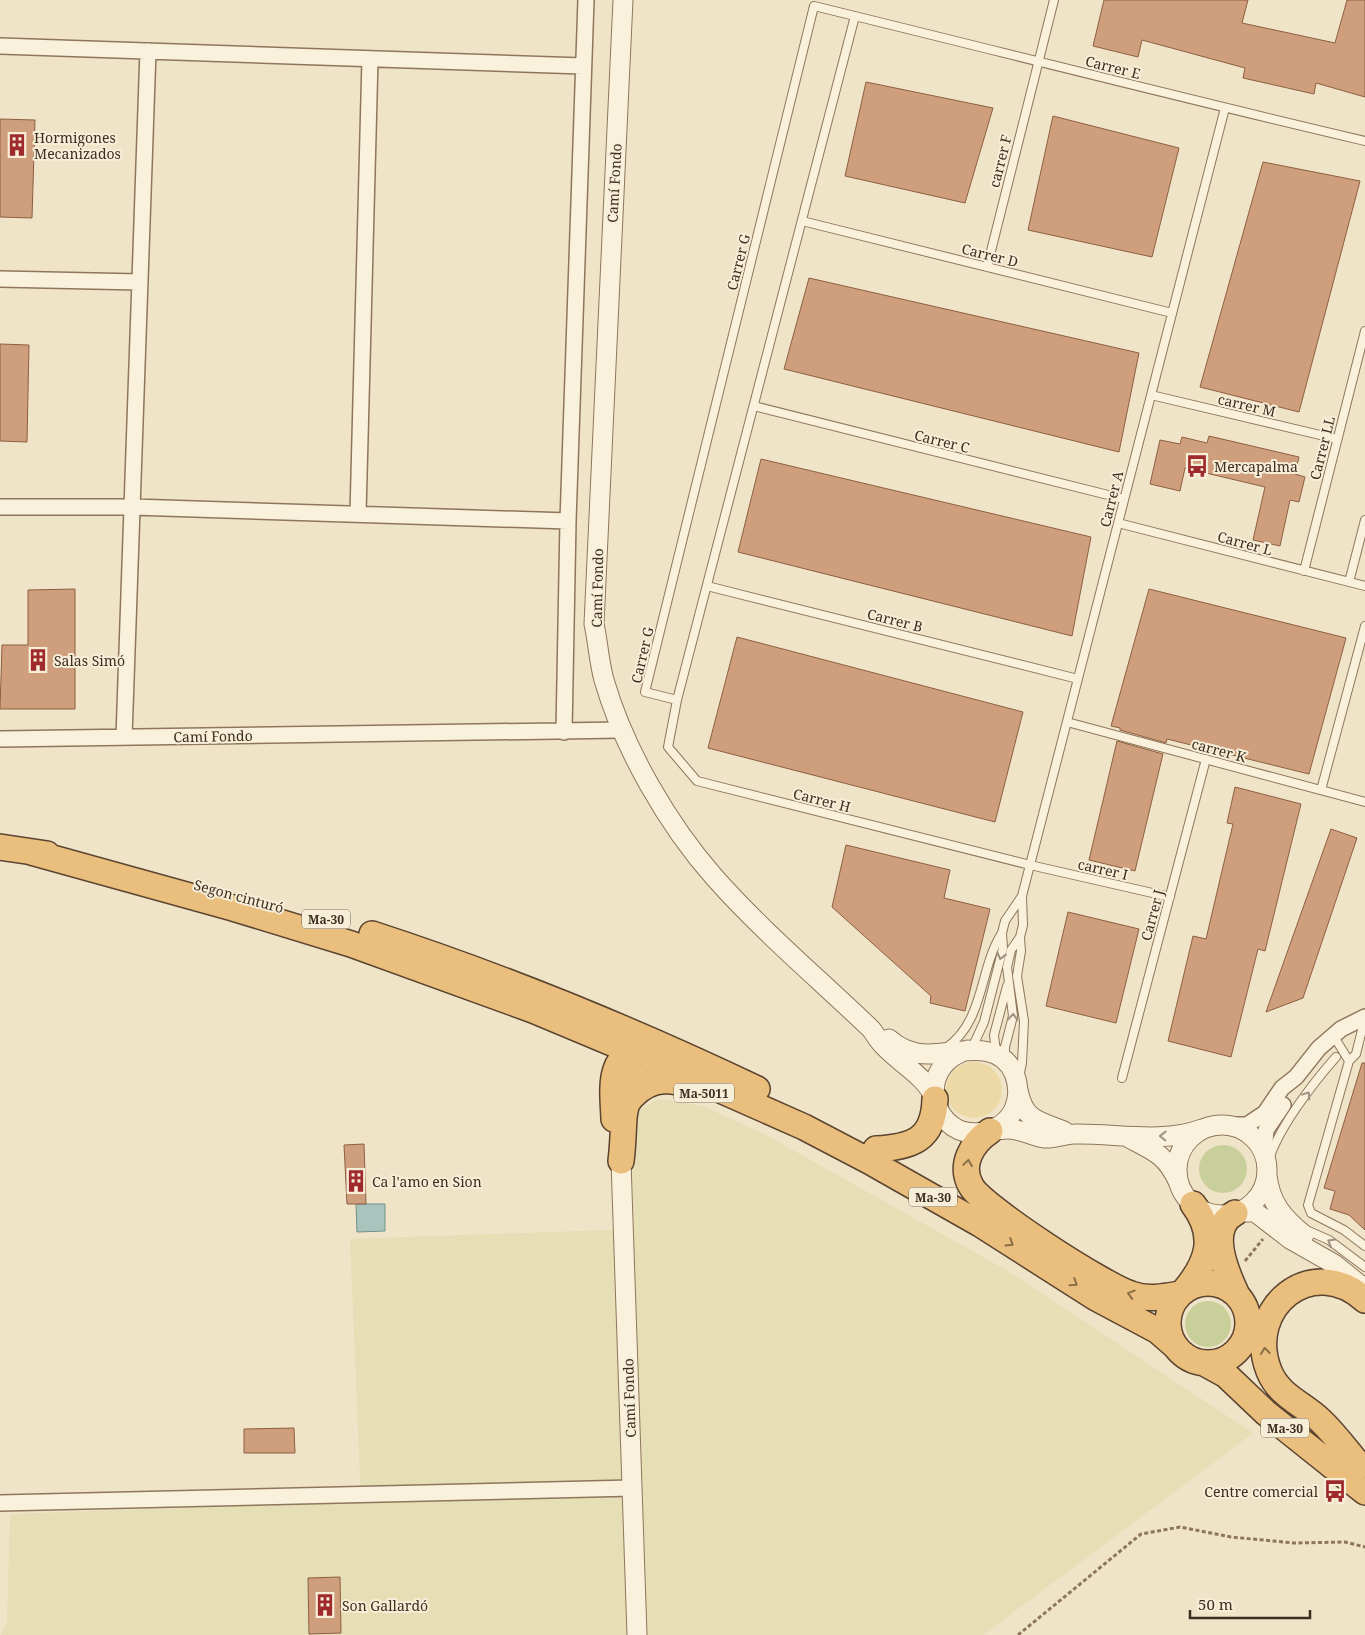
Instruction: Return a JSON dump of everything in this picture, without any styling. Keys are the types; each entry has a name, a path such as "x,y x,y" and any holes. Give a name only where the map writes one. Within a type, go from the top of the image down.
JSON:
{"highway":[{"name":"Segon cinturó","path":"0,847 112,864 193,883 356,929 512,982 611,1022 789,1112"},
{"name":"Segon cinturó","path":"31,852 233,908 351,944 568,1024"},
{"path":"356,929 406,954 518,994 622,1037 644,1056"},
{"path":"568,1024 644,1056"},
{"path":"568,1024 585,1036 596,1048 620,1096"},
{"path":"621,1161 615,1141 620,1096 616,1068 620,1061 644,1056"},
{"name":"Ma-30","path":"644,1056 789,1112 876,1149 986,1212 1015,1225 1108,1284 1132,1295 1154,1298 1182,1292 1198,1284 1212,1283 1225,1287 1237,1295"},
{"name":"Ma-5011","path":"620,1096 634,1093 648,1084 670,1079 739,1108 789,1112"},
{"path":"876,1149 903,1146 924,1134 933,1117 935,1099"},
{"name":"Ma-30","path":"789,1112 821,1135 956,1210 1096,1298 1158,1331 1187,1358 1206,1364 1226,1375 1266,1414 1365,1492"},
{"path":"990,1131 979,1139 970,1152 966,1164 968,1178 974,1192 1015,1225"},
{"path":"1174,1345 1168,1332 1168,1319 1172,1306 1201,1269 1207,1251 1204,1223 1187,1195"},
{"name":"Ma-30","path":"1237,1212 1226,1220 1221,1245 1224,1268 1244,1306 1248,1318 1246,1338 1250,1365 1265,1391 1362,1469"},
{"path":"1362,1469 1320,1420 1276,1386 1266,1363 1264,1338 1268,1320 1276,1305 1287,1294 1301,1286 1319,1282 1335,1284 1352,1290 1365,1300"},
{"path":"1206,1364 1218,1363 1230,1358 1246,1338"}],"street":[{"path":"564,732 568,520 586,0"},
{"name":"Camí Fondo","path":"0,739 622,730 604,679 594,624 622,0"},
{"path":"0,46 583,66"},
{"path":"124,737 148,51"},
{"path":"358,514 370,59"},
{"path":"0,279 140,282"},
{"path":"0,507 133,507 568,520"},
{"path":"622,730 671,819 715,878 871,1029 882,1045 931,1090 939,1112 952,1126 971,1133 1013,1129 1045,1138 1072,1134 1172,1136 1216,1125 1247,1125 1265,1113 1282,1088 1296,1077 1319,1048 1333,1035 1350,1024 1365,1018"},
{"path":"871,1029 906,1050 933,1053 983,1050 1005,1061 1018,1088 1024,1108 1034,1119 1072,1134"},
{"path":"935,1099 935,1084 940,1071 955,1055 968,1050"},
{"path":"1237,1212 1254,1201 1263,1189 1266,1165 1266,1130 1291,1093 1296,1077"},
{"path":"990,1131 1002,1125 1012,1114 1018,1088"},
{"path":"1231,1126 1251,1135 1266,1165 1276,1207 1309,1240 1338,1256 1365,1278"},
{"path":"1187,1195 1177,1171 1179,1156 1190,1138 1202,1129"},
{"path":"1124,1136 1162,1156 1172,1168 1187,1195 1213,1214 1255,1212 1290,1240 1334,1264 1365,1289"},
{"name":"Camí Fondo","path":"621,1161 637,1635"},
{"path":"0,1503 632,1488"}],"lane":[{"name":"carrer F","path":"986,267 1054,0"},
{"name":"Carrer G","path":"676,700 645,692 814,6 855,16"},
{"name":"Carrer E","path":"855,16 1365,141"},
{"path":"676,700 855,16"},
{"name":"Carrer A","path":"1022,896 1225,108"},
{"name":"Carrer D","path":"802,221 1172,313"},
{"name":"Carrer LL","path":"1304,571 1365,331"},
{"name":"carrer M","path":"1151,395 1337,439"},
{"name":"Carrer C","path":"754,406 1124,499"},
{"path":"1349,582 1365,520"},
{"name":"Carrer L","path":"1118,523 1365,586"},
{"name":"Carrer B","path":"707,586 1078,679"},
{"path":"1322,790 1365,626"},
{"name":"Carrer H","path":"676,700 668,747 697,781 1030,865"},
{"name":"carrer K","path":"1067,722 1365,802"},
{"name":"Carrer J","path":"1122,1078 1206,759"},
{"name":"carrer I","path":"1030,865 1170,897"},
{"path":"968,1050 975,1045 984,1022 1003,948 1002,933 1005,920 1022,896"},
{"path":"1018,1088 1022,1063 1024,1021 1017,976 1023,925 1022,896"},
{"path":"933,1053 952,1044 965,1029 978,1001 993,946 1002,933"},
{"path":"1005,1061 997,1053 993,1040 1006,993 1012,950 1020,938"},
{"path":"1005,1061 1005,1051 1014,1016 1007,975"},
{"path":"1365,1018 1356,1054 1349,1061 1308,1205 1311,1213 1344,1230 1365,1246"},
{"path":"1333,1035 1349,1061"},
{"path":"1266,1165 1281,1134 1319,1076 1336,1057"},
{"path":"1292,1225 1329,1240 1365,1268"}],"path":[{"path":"1242,1266 1272,1226"},
{"path":"1018,1635 1141,1534 1180,1527 1230,1537 1294,1543 1345,1542 1365,1547"}],"shaded area":[{"path":"658,1099 703,1106 768,1136 1008,1271 1253,1433 983,1635 1,1635 7,1622 10,1514 361,1502 350,1239 634,1229 631,1130 639,1111"}],"green space":[{"path":"1218,1145 1228,1145 1237,1149 1243,1155 1246,1160 1246,1178 1237,1189 1228,1193 1218,1193 1209,1189 1203,1183 1199,1174 1199,1164 1203,1155 1209,1149"},
{"path":"1208,1301 1221,1305 1227,1311 1231,1324 1227,1337 1221,1343 1208,1347 1195,1343 1189,1337 1185,1324 1189,1311 1195,1305"}],"sand":[{"path":"969,1062 979,1062 994,1070 1000,1079 1002,1090 1000,1101 994,1110 979,1118 969,1118 958,1113 951,1106 946,1095 946,1085 951,1074 958,1067"}],"water":[{"path":"356,1204 385,1204 385,1231 357,1232"}],"building":[{"path":"1104,0 1248,0 1242,23 1335,43 1347,0 1365,0 1365,97 1316,83 1314,94 1243,78 1245,68 1142,40 1138,57 1093,46"},
{"path":"866,82 993,108 965,203 845,176"},
{"path":"1053,116 1179,148 1152,257 1028,230"},
{"path":"0,119 35,120 32,218 0,217"},
{"path":"1263,162 1360,181 1299,412 1200,387"},
{"path":"809,278 1139,353 1119,452 784,369"},
{"path":"0,344 29,345 27,442 0,441"},
{"path":"1209,436 1299,457 1295,474 1305,477 1299,502 1290,500 1280,546 1253,540 1265,487 1185,468 1180,491 1150,484 1160,440 1180,444 1182,437 1207,443"},
{"path":"761,459 1091,537 1072,636 738,552"},
{"name":"Salas Simó","path":"75,589 75,709 0,709 2,645 28,645 28,590"},
{"path":"1149,589 1346,638 1309,774 1167,739 1166,743 1111,726"},
{"path":"737,637 1023,712 995,822 708,748"},
{"path":"1117,741 1163,754 1135,871 1089,860"},
{"path":"1235,787 1301,804 1265,951 1258,949 1231,1057 1168,1041 1193,936 1206,939 1233,824 1227,823"},
{"path":"1331,829 1357,838 1303,998 1266,1012"},
{"path":"846,845 950,870 944,898 990,909 965,1011 930,1003 931,996 832,907"},
{"path":"1068,912 1139,929 1116,1023 1046,1006"},
{"path":"1362,1063 1365,1063 1365,1230 1349,1215 1330,1209 1335,1191 1324,1188"},
{"name":"Ca l'amo en Sion","path":"364,1144 366,1204 347,1204 344,1145"},
{"path":"294,1428 295,1453 244,1453 244,1429"},
{"name":"Son Gallardó","path":"340,1577 341,1633 309,1634 308,1578"}],"place":[{"name":"Hormigones Mecanizados","path":"17,145"},
{"name":"Mercapalma","path":"1197,466"},
{"name":"Salas Simó","path":"38,660"},
{"name":"Ca l'amo en Sion","path":"356,1181"},
{"name":"Centre comercial","path":"1335,1491"},
{"name":"Son Gallardó","path":"325,1605"}]}
